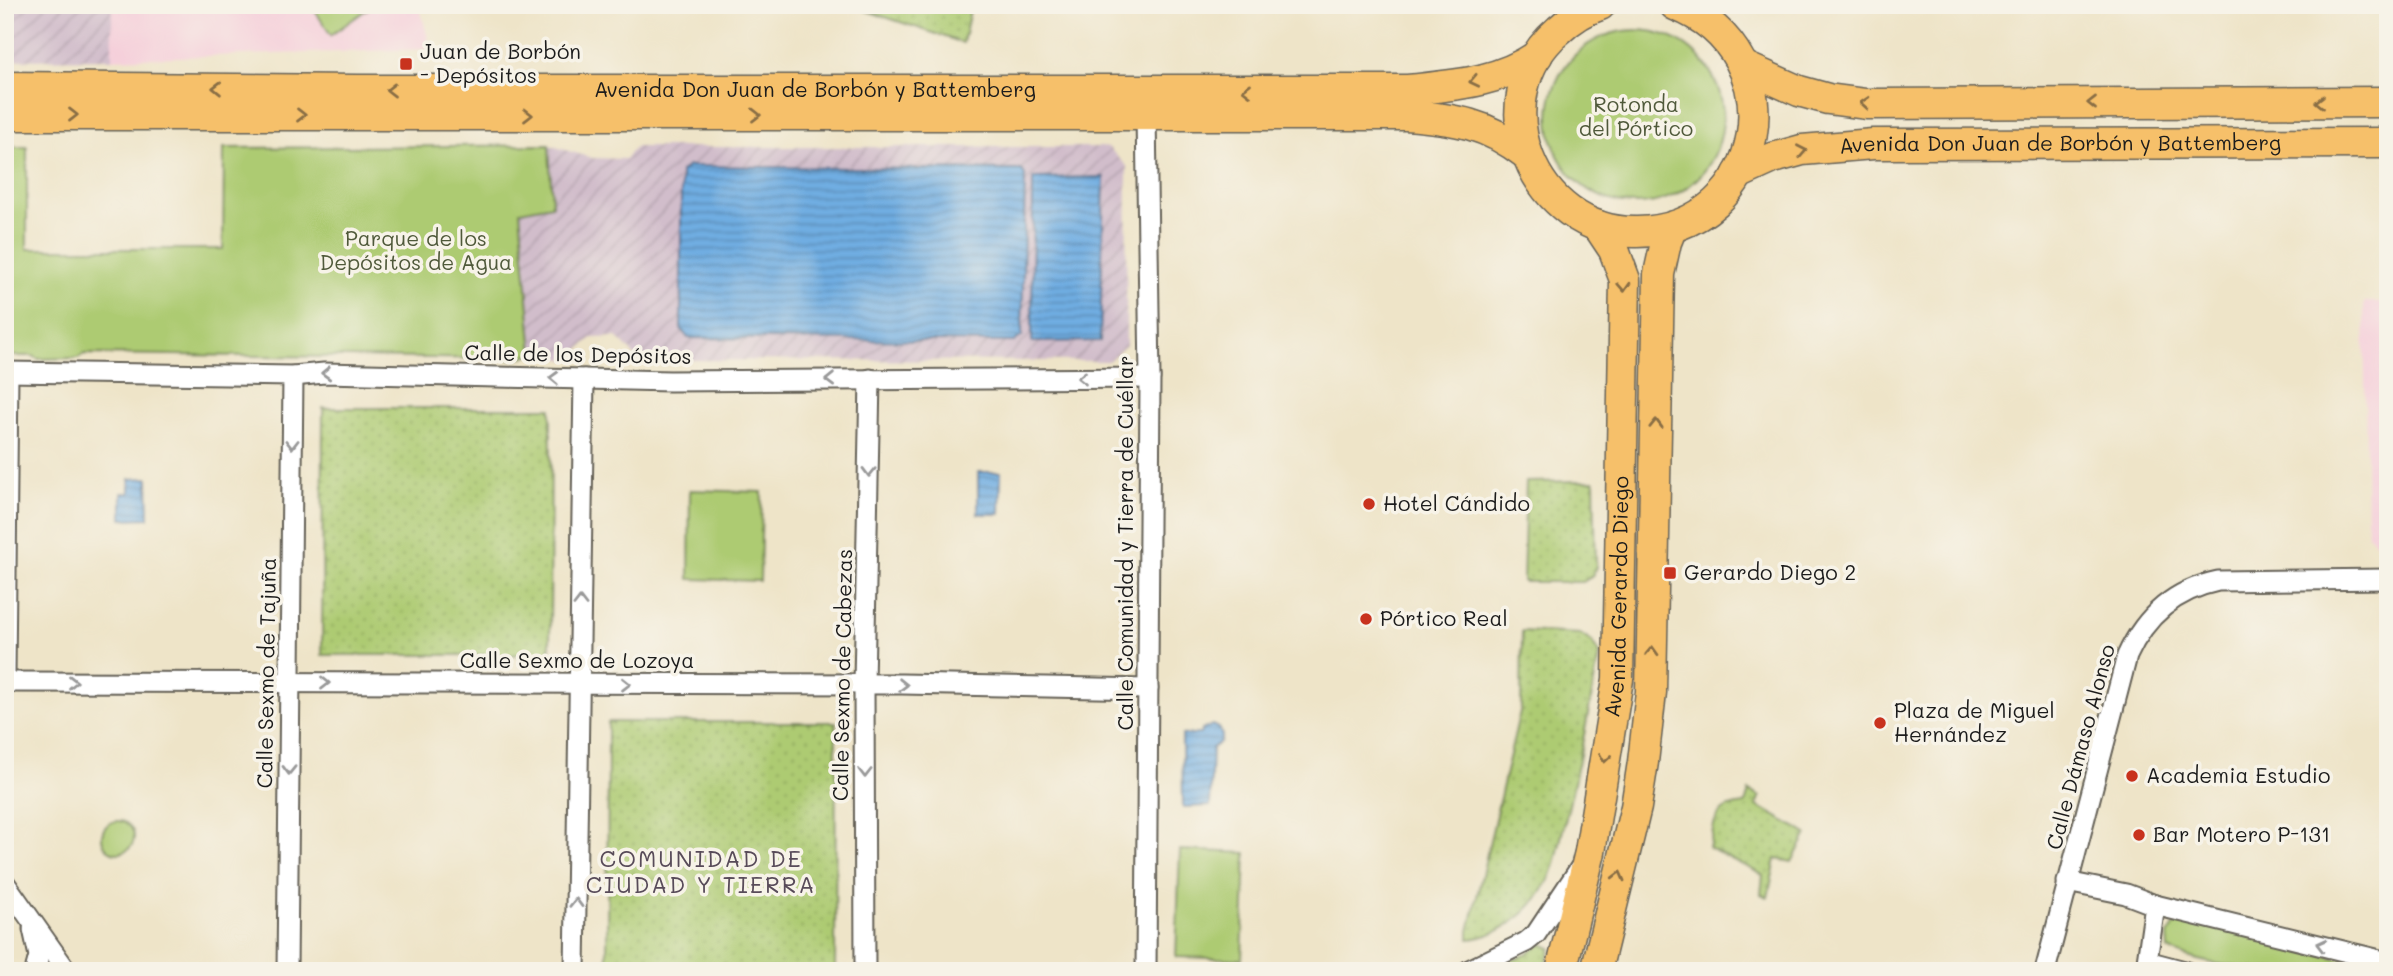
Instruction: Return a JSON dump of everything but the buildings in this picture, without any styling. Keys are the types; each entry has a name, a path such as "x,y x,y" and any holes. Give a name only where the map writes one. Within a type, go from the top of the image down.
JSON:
{"main road":[{"path":"1600,5 1571,19 1552,36 1536,56 1526,79 1521,104 1521,129 1526,154 1538,177 1554,198 1582,219 1598,226 1635,232 1672,227 1692,218 1726,191 1738,174 1749,148 1754,120 1753,102 1743,66 1730,44 1712,26 1692,12 1675,5"},
{"name":"Avenida Don Juan de Borbón y Battemberg","path":"5,87 359,90 1408,90 1496,77 1517,69 1536,56"},
{"name":"Avenida Don Juan de Borbón y Battemberg","path":"1743,66 1799,91 1828,99 1866,104 2388,102"},
{"name":"Avenida Don Juan de Borbón y Battemberg","path":"5,115 1406,116 1444,118 1484,127 1526,154"},
{"name":"Avenida Don Juan de Borbón y Battemberg","path":"1738,174 1773,158 1802,150 1873,144 2388,143"},
{"name":"Avenida Gerardo Diego","path":"1561,971 1590,852 1618,679 1625,280 1617,257 1598,226"},
{"name":"Avenida Gerardo Diego","path":"1596,971 1636,807 1651,692 1659,274 1672,227"}],"street":[{"name":"Calle Comunidad y Tierra de Cuéllar","path":"1146,115 1150,378 1146,971"},
{"name":"Calle de los Depósitos","path":"7,372 293,376 324,373 670,381 1150,378"},
{"path":"5,680 7,372"},
{"name":"Calle Sexmo de Tajuña","path":"287,971 293,376"},
{"path":"575,971 584,379"},
{"name":"Calle Sexmo de Cabezas","path":"866,971 864,684 870,379"},
{"name":"Calle Dámaso Alonso","path":"2045,971 2127,656 2142,627 2186,590 2218,581 2388,579"},
{"name":"Calle Sexmo de Lozoya","path":"5,680 864,684 1148,689"},
{"path":"1467,970 1526,942 1536,934 1590,852"},
{"path":"2067,882 2126,894 2155,905 2388,962"},
{"path":"5,883 67,971"},
{"path":"2155,905 2147,961 2185,971"},
{"path":"30,918 37,941 35,971"},
{"path":"1602,942 1612,971"}],"shaded area":[{"path":"5,5 112,5 112,59 5,60"},
{"path":"112,5 419,5 431,49 112,59"},
{"path":"549,145 592,158 625,159 635,147 1108,147 1127,166 1126,345 1108,361 639,360 617,337 592,338 567,360 533,353 520,211 552,205"},
{"path":"2364,302 2388,302 2388,543 2376,543 2367,534"}],"green space":[{"path":"311,5 373,5 331,35"},
{"path":"849,5 971,5 963,43"},
{"name":"Rotonda del Pórtico","path":"1636,30 1669,37 1698,55 1716,84 1723,117 1716,150 1698,179 1669,197 1636,204 1603,197 1574,179 1556,150 1549,117 1556,84 1574,55 1603,37"},
{"name":"Parque de los Depósitos de Agua","path":"549,145 552,205 520,211 533,353 517,359 84,354 78,358 38,359 33,356 5,356 5,147 27,147 27,249 223,249 224,148"},
{"path":"323,408 551,408 550,655 322,655"},
{"path":"1594,481 1596,567 1592,576 1583,582 1523,582 1526,482"},
{"path":"690,490 762,492 760,581 689,579"},
{"path":"1522,631 1580,634 1592,642 1599,654 1574,783 1548,882 1533,903 1515,920 1493,933 1469,939 1521,707"},
{"path":"608,722 836,722 835,969 607,969"},
{"path":"1749,791 1760,797 1756,805 1807,834 1792,862 1776,859 1768,897 1761,894 1763,875 1709,848 1717,816 1726,808 1745,804"},
{"path":"118,821 129,826 134,837 129,848 118,853 107,848 102,837 107,826"},
{"path":"1180,850 1246,853 1242,959 1176,957"},
{"path":"2186,921 2388,971 2275,970 2218,964 2192,958 2169,950 2168,935 2175,924"},
{"path":"1542,944 1551,948 1544,971 1506,971 1499,966 1521,957"}],"water":[{"path":"688,166 1022,170 1025,175 1022,336 1014,342 688,338 681,329 681,172"},
{"path":"1104,177 1100,341 1032,342 1033,178"},
{"path":"978,472 1001,472 1000,514 978,514"},
{"path":"148,478 149,518 122,519 122,493 130,493 130,479"},
{"path":"1212,725 1218,728 1222,735 1220,742 1212,748 1210,806 1183,807 1182,735 1200,734"}],"place":[{"name":"Juan de Borbón - Depósitos","path":"406,64"},
{"name":"Hotel Cándido","path":"1369,504"},
{"name":"Gerardo Diego 2","path":"1670,573"},
{"name":"Pórtico Real","path":"1366,619"},
{"name":"Plaza de Miguel Hernández","path":"1880,723"},
{"name":"Academia Estudio","path":"2132,776"},
{"name":"Bar Motero P-131","path":"2139,835"}],"district":[{"name":"COMUNIDAD DE CIUDAD Y TIERRA","path":"701,872"}]}
